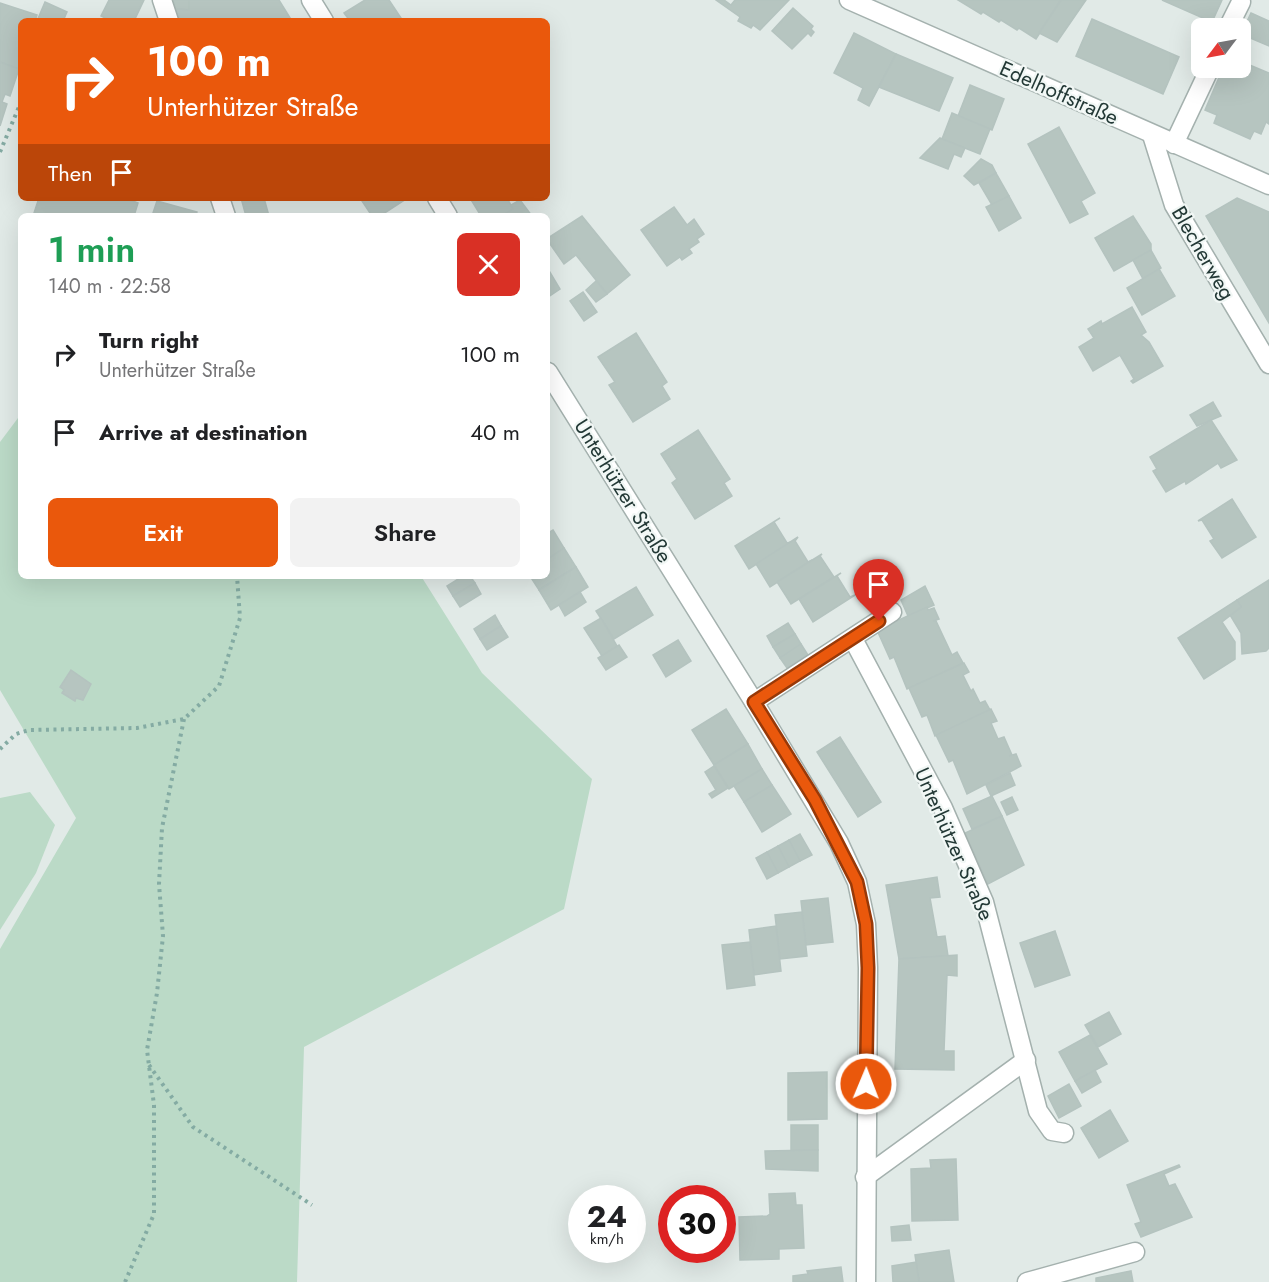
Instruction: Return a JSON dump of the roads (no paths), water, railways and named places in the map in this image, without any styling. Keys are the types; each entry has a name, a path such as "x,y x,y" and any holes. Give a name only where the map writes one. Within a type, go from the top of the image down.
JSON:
{"street":[{"path":"162,0 168,18"},
{"path":"311,0 322,18"},
{"name":"Edelhoffstraße","path":"849,0 1269,185"},
{"path":"1233,18 1241,2"},
{"path":"1174,144 1205,78"},
{"name":"Blecherweg","path":"1152,135 1174,205 1269,364"},
{"name":"Unterhützer Straße","path":"550,375 815,800 857,882 866,924 868,968 866,1282"},
{"path":"754,702 892,612"},
{"name":"Unterhützer Straße","path":"853,639 944,808 984,902 1038,1111 1052,1131 1064,1133"},
{"path":"865,1177 1026,1060"},
{"path":"1027,1282 1135,1252"}]}
